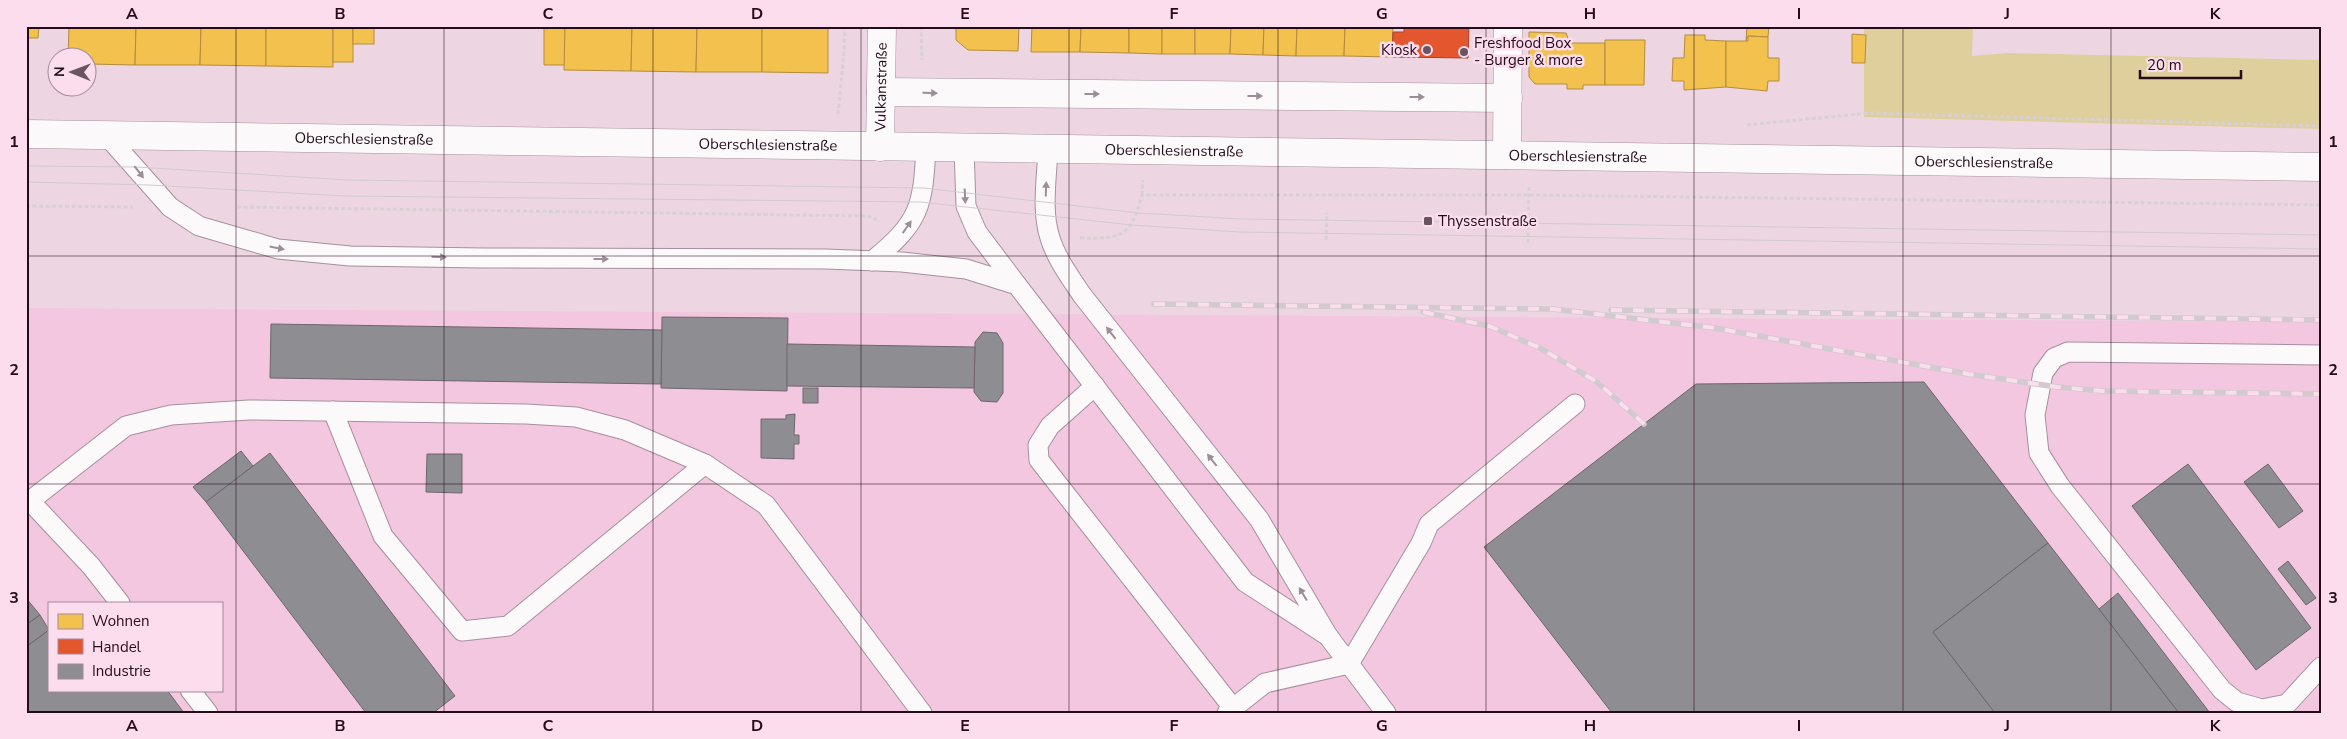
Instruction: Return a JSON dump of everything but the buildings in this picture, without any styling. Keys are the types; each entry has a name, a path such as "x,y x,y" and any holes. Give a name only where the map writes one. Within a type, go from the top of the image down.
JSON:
{"main road":[{"name":"Vulkanstraße","path":"880,146 882,26"},
{"path":"1508,26 1508,98 1518,155"},
{"path":"881,92 1508,98"},
{"name":"Oberschlesienstraße","path":"26,134 2321,167"}],"lane":[{"path":"107,136 170,207 199,226 268,246 350,256 902,262 966,269 1017,285"},
{"path":"872,261 894,244 909,227 924,188 926,147"},
{"path":"964,148 966,206 977,232 1244,582 1328,636"},
{"path":"1048,149 1046,202 1049,237 1064,267 1082,295 1259,519 1328,636 1386,713"},
{"path":"2321,356 2068,352 2054,358 2043,373 2035,415 2039,453 2060,486 2222,690 2237,702 2262,709 2287,704 2321,667"},
{"path":"1095,386 1050,426 1038,445 1039,460 1230,711 1265,683 1349,664 1421,543 1429,524 1575,404"},
{"path":"119,602 91,566 28,502 126,426 171,415 249,410 526,414 576,417 625,430 705,464 766,505 922,713"},
{"path":"334,411 383,536 462,631 508,626 705,464"},
{"path":"192,692 208,713"}],"path":[{"path":"838,117 845,26"},
{"path":"1518,155 1529,195 1528,243"},
{"path":"1049,237 1111,239 1132,226 1142,195 1529,195 2321,205"},
{"path":"26,206 170,207"},
{"path":"228,207 868,216 891,225 909,227"},
{"path":"1326,213 1326,240"}],"shaded area":[{"path":"1864,26 1973,26 1972,56 2007,53 2321,60 2321,129 1864,117"},
{"path":"26,308 2321,322 2321,713 26,713"}],"tram line":[{"path":"26,166 136,167 348,180 924,188 1138,213 1241,219 2321,235"},
{"path":"26,182 149,185 346,196 920,202 1132,225 1239,232 2321,249"}],"railway":[{"path":"1154,304 1553,309 1715,328 1968,374 2057,387 2103,391 2321,394"},
{"path":"1611,310 2321,320"},
{"path":"1423,312 1489,326 1540,348 1597,382 1644,424"}],"place":[{"name":"Kiosk","path":"1427,50"},
{"name":"Freshfood Box - Burger & more","path":"1464,52"},
{"name":"Thyssenstraße","path":"1428,221"}]}
